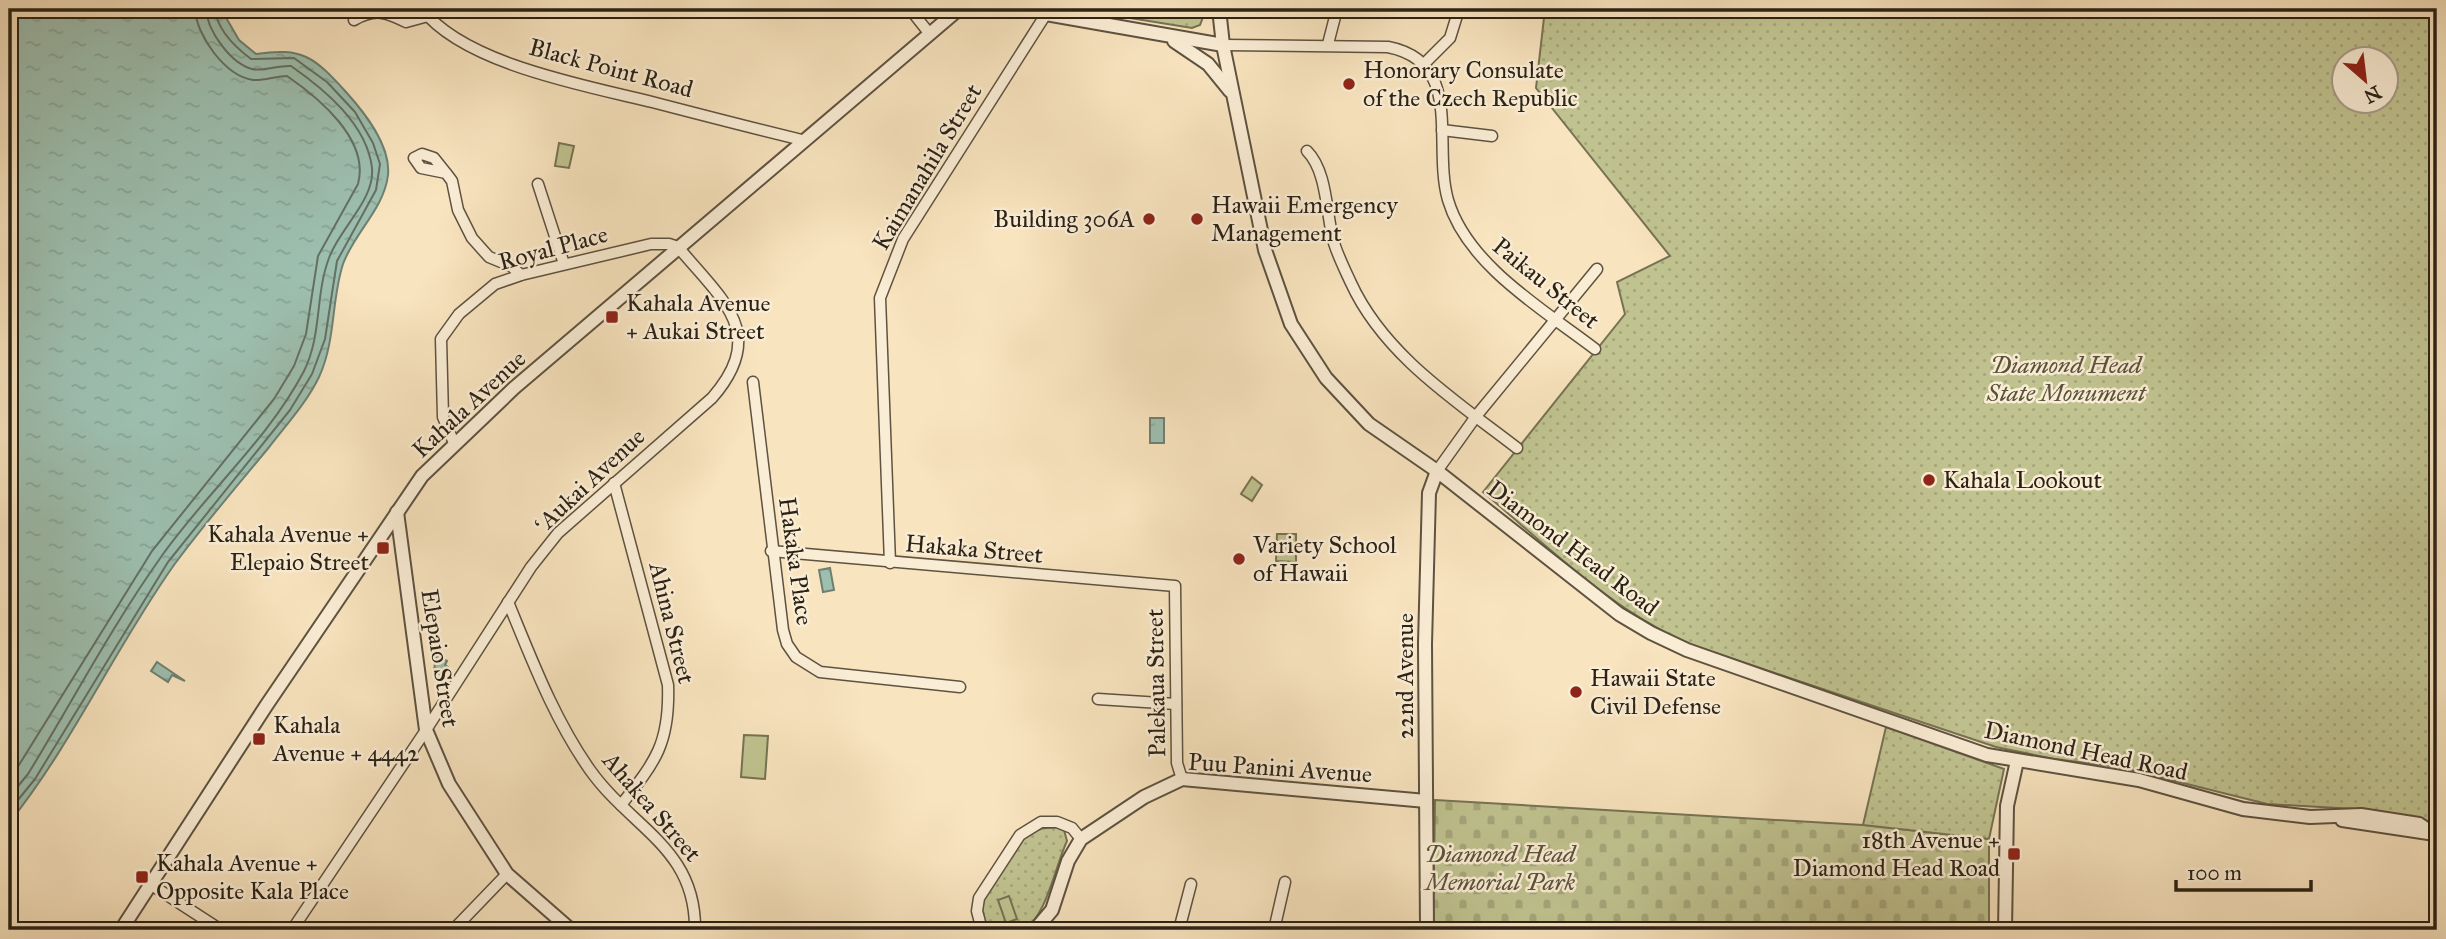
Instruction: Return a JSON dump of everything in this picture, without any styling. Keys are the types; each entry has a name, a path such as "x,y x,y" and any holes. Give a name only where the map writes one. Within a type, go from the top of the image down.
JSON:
{"street":[{"path":"910,9 929,33"},
{"name":"Kahala Avenue","path":"121,930 422,476 454,443 678,247 959,9"},
{"name":"Diamond Head Road","path":"1219,9 1223,45 1265,250 1291,324 1326,378 1369,424 1437,471 1611,608 1651,634 1695,653 1980,752 2017,761 2139,780 2243,809 2325,817 2354,814 2419,824 2435,834"},
{"path":"1328,44 1337,9"},
{"path":"1043,11 1168,37 1223,45 1328,44 1399,49 1425,63 1450,38 1459,9"},
{"path":"354,20 378,11 388,12 406,22 425,12"},
{"name":"Kaimanahila Street","path":"890,563 880,298 903,239 1043,11"},
{"name":"Black Point Road","path":"425,12 483,52 550,76 803,140"},
{"path":"1168,37 1208,64 1234,96"},
{"name":"Paikau Street","path":"1425,63 1437,86 1442,130 1441,169 1448,202 1460,229 1473,250 1595,349"},
{"path":"1442,130 1492,136"},
{"path":"1307,151 1318,168 1335,244 1359,299 1403,357 1517,448"},
{"path":"446,173 452,181 458,211 472,238 489,257 511,266 521,275"},
{"path":"538,184 564,264"},
{"name":"Royal Place","path":"454,443 443,417 441,339 459,314 495,284 521,275 651,244 678,247"},
{"name":"ʻAukai Avenue","path":"292,930 531,567 558,533 712,398 732,376 739,351 737,326 723,302 678,247"},
{"name":"22nd Avenue","path":"1427,930 1424,644 1429,493 1437,471 1476,415 1597,269"},
{"name":"Hakaka Place","path":"753,382 771,551 787,644 806,666 834,675 960,687"},
{"name":"Ahina Street","path":"614,483 668,685 670,715 666,736 650,768 621,805"},
{"name":"Elepaio Street","path":"397,512 426,730 449,784 507,874 571,930"},
{"name":"Hakaka Street","path":"771,551 1175,586"},
{"name":"Palekaua Street","path":"1175,586 1177,763 1182,779"},
{"name":"Ahakea Street","path":"508,602 556,716 592,772 689,883 695,911 695,930"},
{"path":"1098,699 1176,704"},
{"path":"2005,930 2007,806 2017,761"},
{"name":"Puu Panini Avenue","path":"1035,930 1052,910 1068,861 1082,839 1144,797 1182,779 1426,801"},
{"path":"982,930 977,911 979,898 1020,835 1041,822 1057,822 1072,828 1082,839"},
{"path":"453,930 507,874"},
{"path":"1275,930 1284,882"},
{"path":"150,884 221,930"},
{"path":"1179,930 1191,884"}],"green space":[{"path":"1074,9 1206,9 1200,25 1192,28"},
{"name":"Diamond Head State Monument","path":"1545,9 2437,9 2437,824 2372,810 2267,804 2119,767 2054,759 1996,747 1700,648 1641,618 1613,600 1483,492 1625,314 1617,282 1670,256 1536,88"},
{"path":"559,143 574,146 569,168 555,166"},
{"path":"1252,477 1262,485 1252,501 1241,494"},
{"path":"1277,534 1296,534 1296,562 1276,561"},
{"path":"1886,727 2004,769 1989,839 1863,825"},
{"path":"744,735 768,736 765,779 741,777"},
{"name":"Diamond Head Memorial Park","path":"1435,800 1863,825 1989,839 1989,930 1433,930"},
{"path":"1058,827 1064,830 1067,841 1050,890 1032,923 1024,929 1010,932 986,930 980,911 986,891 1025,836 1037,829"},
{"path":"1009,896 1017,919 1006,923 998,900"}],"water":[{"path":"9,9 221,9 239,40 256,54 297,54 307,57 325,70 361,109 375,130 385,152 388,175 381,199 343,264 328,349 314,386 290,421 174,565 132,629 53,761 9,823"},
{"path":"1150,418 1164,418 1164,443 1150,443"},
{"path":"830,568 834,590 823,592 819,570"},
{"path":"436,655 447,661 445,665 448,667 442,676 434,671"},
{"path":"157,662 185,681 172,675 168,682 151,671"}],"place":[{"name":"Honorary Consulate of the Czech Republic","path":"1349,84"},
{"name":"Building 306A","path":"1149,219"},
{"name":"Hawaii Emergency Management","path":"1197,219"},
{"name":"Kahala Avenue + Aukai Street","path":"612,317"},
{"name":"Kahala Lookout","path":"1929,480"},
{"name":"Kahala Avenue + Elepaio Street","path":"383,548"},
{"name":"Variety School of Hawaii","path":"1239,559"},
{"name":"Hawaii State Civil Defense","path":"1576,692"},
{"name":"Kahala Avenue + 4442","path":"259,739"},
{"name":"18th Avenue + Diamond Head Road","path":"2014,854"},
{"name":"Kahala Avenue + Opposite Kala Place","path":"142,877"}]}
